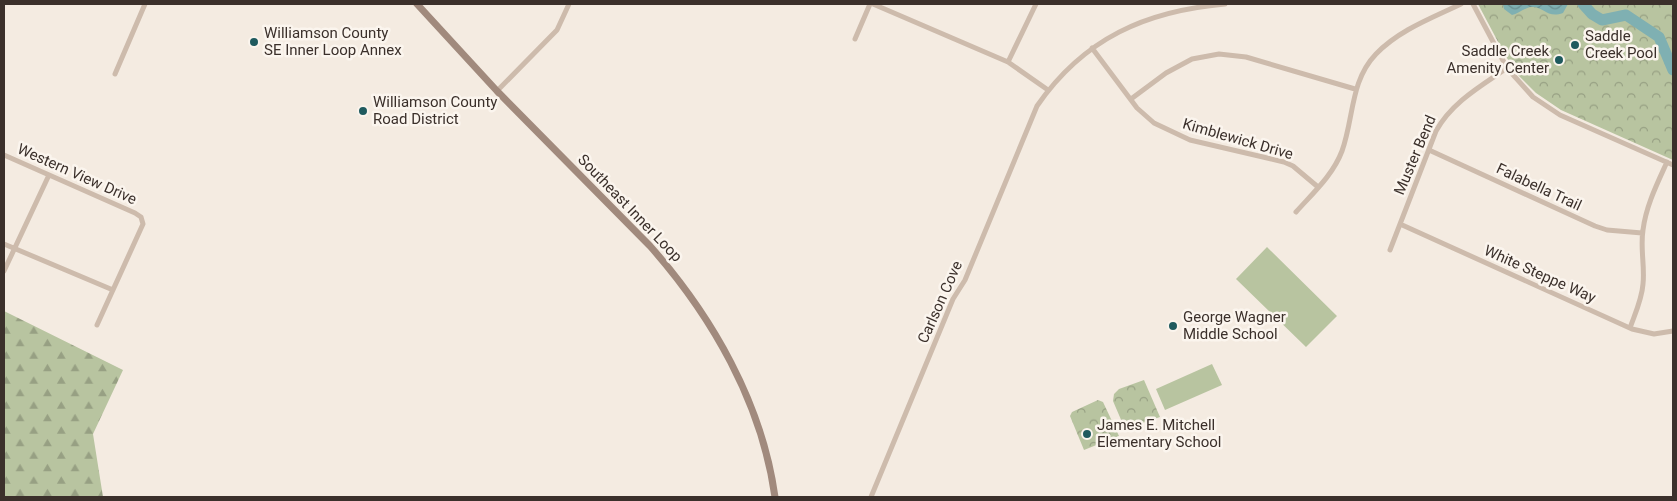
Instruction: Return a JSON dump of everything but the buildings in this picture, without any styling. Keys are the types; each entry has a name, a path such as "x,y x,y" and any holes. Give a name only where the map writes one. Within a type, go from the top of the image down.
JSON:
{"main road":[{"name":"Southeast Inner Loop","path":"416,4 498,91 650,246 697,304 718,338 746,397 759,432 775,497"}],"street":[{"path":"115,74 145,4"},
{"path":"498,91 557,30 569,4"},
{"path":"855,39 872,4 1008,62 1048,90"},
{"path":"1008,62 1036,4"},
{"name":"Carlson Cove","path":"871,497 953,299 965,280 1037,106 1048,90 1061,75 1092,48 1136,23 1179,7 1225,4"},
{"path":"1296,212 1330,174 1342,150 1355,89 1375,55 1390,42 1406,32 1462,4"},
{"path":"1473,4 1508,68 1533,97 1560,115 1673,165"},
{"name":"Kimblewick Drive","path":"1092,48 1130,99 1154,123 1190,140 1284,162 1293,166 1318,187"},
{"path":"1130,99 1166,73 1192,59 1219,54 1246,57 1355,89"},
{"name":"Muster Bend","path":"1390,250 1436,131 1450,110 1461,100 1508,68"},
{"name":"Falabella Trail","path":"1429,150 1595,226 1607,230 1642,233"},
{"name":"Western View Drive","path":"4,156 135,214 143,220 144,224 97,325"},
{"path":"1630,328 1644,284 1642,233 1651,196 1667,162"},
{"path":"4,271 49,175"},
{"name":"White Steppe Way","path":"1400,224 1630,328 1654,334 1673,331"},
{"path":"4,244 113,290"}],"green space":[{"path":"1478,4 1673,4 1673,160 1561,110 1536,93 1518,75 1505,55"},
{"path":"1267,247 1337,316 1306,347 1236,279"},
{"path":"4,311 123,370 93,434 103,497 4,497"},
{"path":"1212,364 1222,385 1165,410 1156,389"},
{"path":"1144,380 1160,417 1125,429 1113,401 1114,394 1119,389"},
{"path":"1098,400 1103,402 1119,436 1084,450 1070,416 1072,412"}],"water":[{"path":"1503,4 1568,4 1563,13 1558,14 1531,7 1512,15 1504,9"}],"waterway":[{"path":"1583,4 1592,14 1602,20 1626,15 1659,37 1673,70"}],"place":[{"name":"Williamson County SE Inner Loop Annex","path":"254,42"},
{"name":"Saddle Creek Pool","path":"1575,45"},
{"name":"Saddle Creek Amenity Center","path":"1559,60"},
{"name":"Williamson County Road District","path":"363,111"},
{"name":"George Wagner Middle School","path":"1173,326"},
{"name":"James E. Mitchell Elementary School","path":"1087,434"}]}
